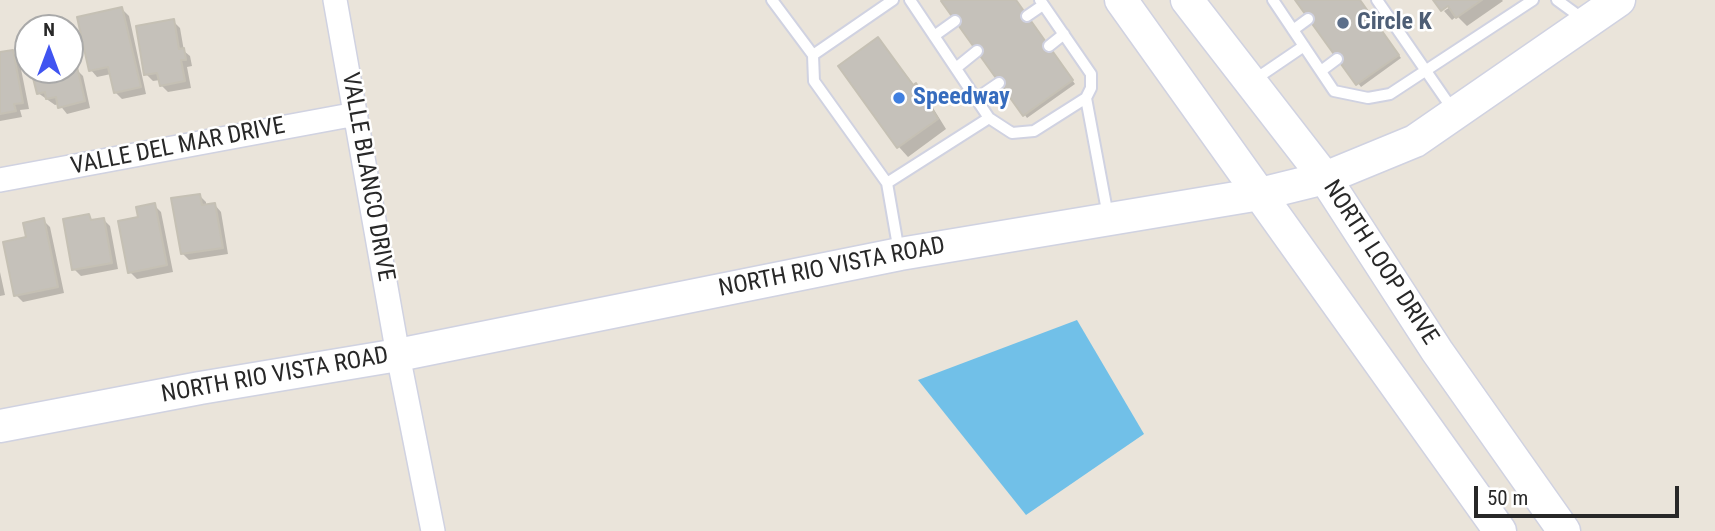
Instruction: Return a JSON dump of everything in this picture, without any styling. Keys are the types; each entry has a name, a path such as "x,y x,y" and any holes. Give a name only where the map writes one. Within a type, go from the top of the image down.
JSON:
{"street":[{"name":"VALLE BLANCO DRIVE","path":"335,0 398,355 433,531"},
{"path":"1122,0 1500,531"},
{"name":"NORTH RIO VISTA ROAD","path":"0,426 200,388 398,355 900,254 1260,194 1325,178 1415,141 1619,0"},
{"name":"NORTH LOOP DRIVE","path":"1190,1 1325,178 1437,351 1564,531"},
{"name":"VALLE DEL MAR DRIVE","path":"0,180 356,114"}],"lane":[{"path":"772,0 813,55 814,81 887,183 900,254"},
{"path":"813,55 893,0"},
{"path":"911,0 989,118 1012,133 1034,131 1086,98 1091,88 1091,74 1042,2 1027,16"},
{"path":"1273,0 1334,91 1368,98 1391,94 1533,0"},
{"path":"1377,0 1455,114"},
{"path":"1557,0 1587,22"},
{"path":"1293,30 1308,19"},
{"path":"934,36 955,20"},
{"path":"1381,29 1392,22"},
{"path":"1049,46 1063,34"},
{"path":"1250,83 1304,46"},
{"path":"956,68 977,51"},
{"path":"1321,71 1337,59"},
{"path":"977,98 999,83"},
{"path":"1086,98 1109,219"},
{"path":"887,183 989,118"}],"water":[{"path":"1077,320 1144,434 1026,515 918,380"}],"building":[{"path":"942,0 1016,0 1073,80 1023,116"},
{"path":"1295,0 1360,0 1399,55 1356,85"},
{"path":"1433,0 1482,0 1456,18 1448,6 1441,11"},
{"path":"122,7 141,87 114,93 108,67 89,71 84,48 84,15"},
{"path":"174,19 179,49 184,48 186,60 181,60 185,81 160,86 157,73 144,75 136,26"},
{"path":"878,37 913,85 916,83 938,119 897,148 838,66"},
{"path":"13,50 14,84 19,84 23,103 14,104 16,111 0,114 0,52"},
{"path":"34,84 81,84 85,101 58,108 56,97 46,99 45,92 37,94"},
{"path":"200,194 202,205 215,203 223,248 181,254 171,198"},
{"path":"155,203 167,265 128,273 118,221 138,217 136,207"},
{"path":"89,214 91,220 104,218 112,263 72,270 63,219"},
{"path":"44,218 58,287 14,296 3,242 26,237 23,223"}],"place":[{"name":"Circle K","path":"1343,23"},
{"name":"Speedway","path":"899,98"}]}
